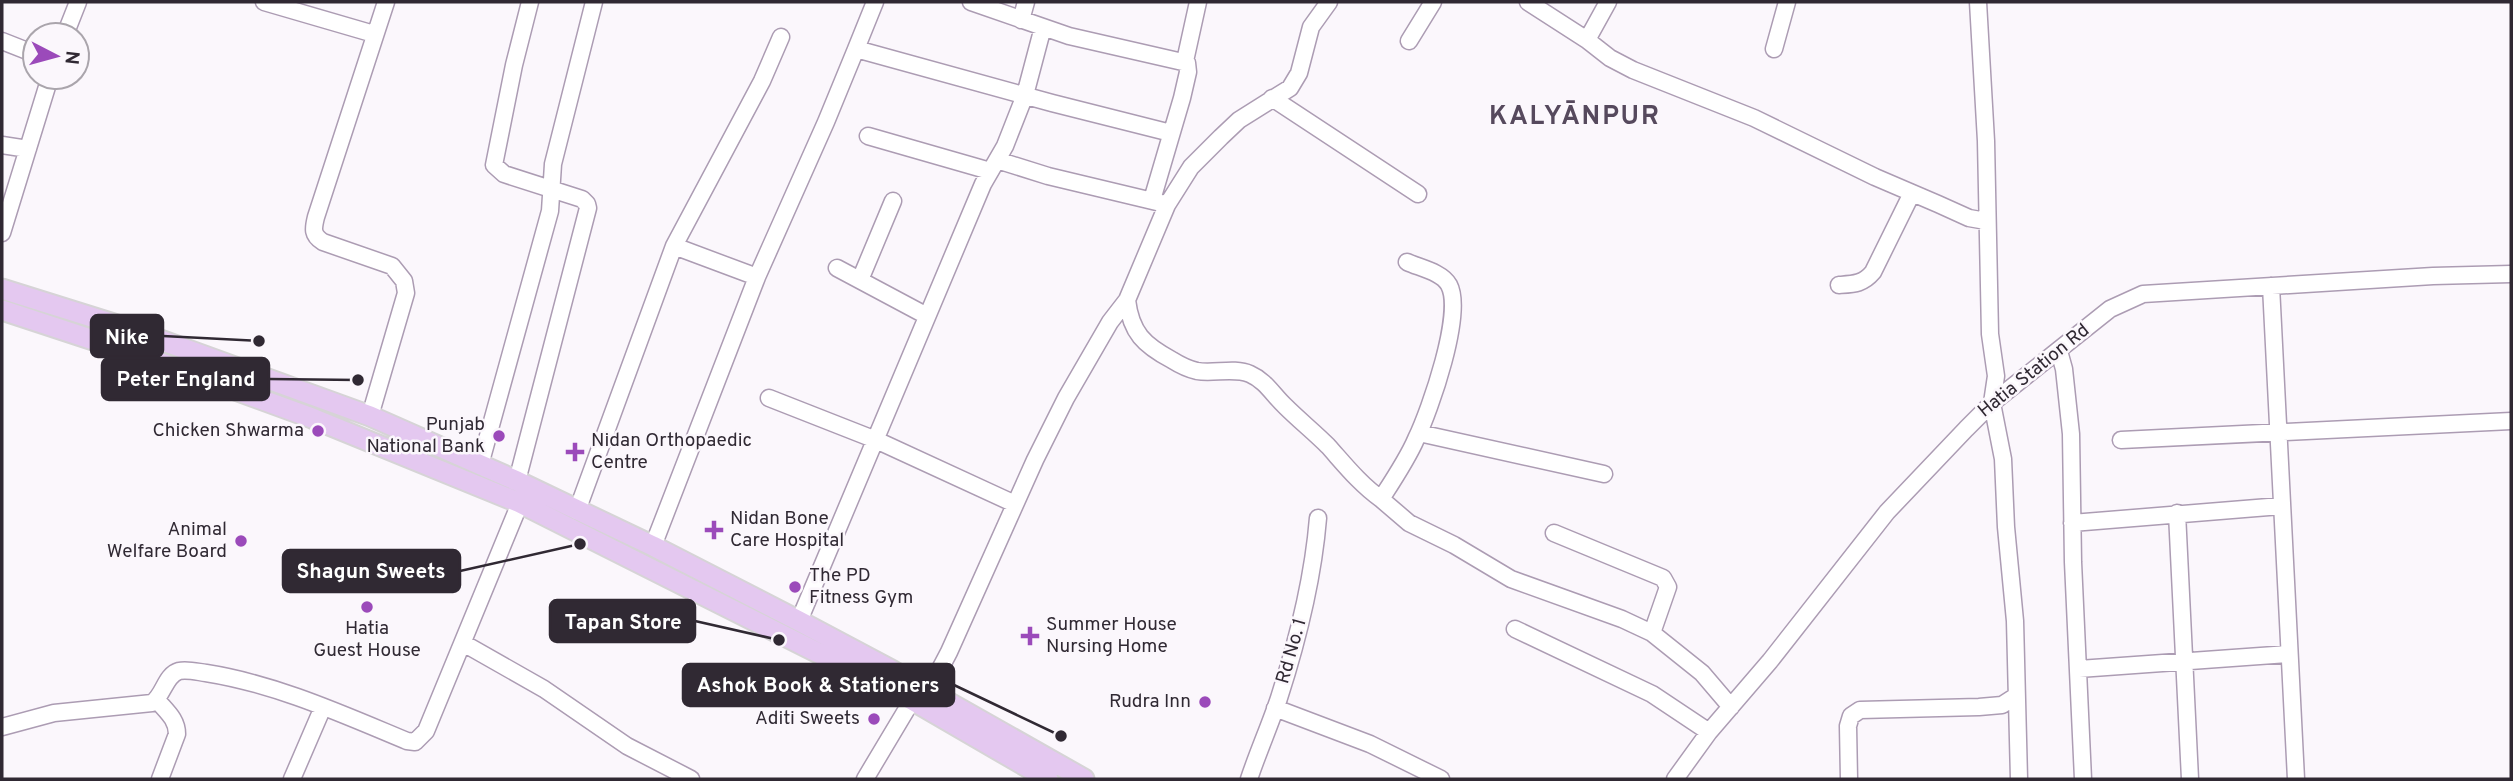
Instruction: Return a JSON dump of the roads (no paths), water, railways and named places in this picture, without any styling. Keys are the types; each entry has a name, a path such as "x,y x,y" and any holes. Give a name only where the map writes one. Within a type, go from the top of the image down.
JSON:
{"main road":[{"path":"2,289 133,330 370,416 520,503 920,693 1084,779"},
{"path":"2,310 443,460 480,465 517,481 653,546 799,621 920,693 1048,779"}],"street":[{"path":"71,21 78,2"},
{"path":"264,2 374,34"},
{"path":"370,416 406,293 404,281 391,266 323,242 313,232 386,2"},
{"path":"517,481 587,208 582,199 504,174 494,165 530,2"},
{"path":"480,465 551,211 553,164 594,2"},
{"path":"653,546 757,277 826,122 875,2"},
{"path":"971,2 1069,36 1185,61"},
{"path":"1021,20 1026,2"},
{"path":"865,779 949,652 1066,398 1127,300 1160,202 1171,132 1188,72 1185,61 1198,2"},
{"path":"1160,202 1204,153 1239,120 1290,88 1295,82 1311,27 1329,2"},
{"path":"1409,41 1433,2"},
{"path":"1528,2 1610,58 1633,70 1754,118 1969,218 1986,221"},
{"path":"1587,40 1608,2"},
{"path":"1774,49 1787,2"},
{"path":"1978,2 1986,141 1990,334 1996,376 1992,403 2003,459 2015,621 2019,779"},
{"path":"799,621 927,316 1005,146 1025,95 1043,27"},
{"path":"577,511 674,246 762,81 781,37"},
{"path":"2,41 21,48"},
{"path":"856,49 1171,132"},
{"path":"2,233 46,91"},
{"path":"1272,98 1418,194"},
{"path":"868,136 1160,202"},
{"path":"2,145 28,149"},
{"path":"1839,285 1858,284 1873,272 1912,193"},
{"path":"860,281 893,201"},
{"path":"674,246 757,277"},
{"path":"1381,499 1419,433 1442,367 1452,324 1450,287 1443,276 1407,262"},
{"path":"837,268 927,316"},
{"name":"Hatia Station Rd","path":"1675,779 1709,732 1785,642 1887,512 1992,403 2110,309 2143,294 2433,276 2511,274"},
{"path":"2271,286 2295,779"},
{"path":"1127,300 1134,328 1158,353 1198,371 1236,371 1261,380 1284,406 1326,444 1365,488 1409,523 1476,557 1511,579 1622,619 1652,633 1702,673 1731,706"},
{"path":"2059,351 2070,411 2083,779"},
{"path":"769,398 876,440 1015,504"},
{"path":"2121,440 2511,421"},
{"path":"1419,433 1604,474"},
{"path":"2,727 54,713 142,706 157,700 171,676 183,670 228,677 323,707 415,742 426,731 520,503"},
{"path":"2072,523 2281,506"},
{"path":"2177,513 2190,779"},
{"name":"Rd No. 1","path":"1249,779 1300,628 1315,557 1318,518"},
{"path":"1554,533 1667,582 1668,587 1652,633"},
{"path":"1515,629 1652,694 1709,732"},
{"path":"463,643 544,689 627,746 691,779"},
{"path":"2079,669 2290,654"},
{"path":"1849,779 1848,726 1851,716 1860,710 2002,705 2016,696"},
{"path":"157,700 177,726 177,734 160,779"},
{"path":"292,779 323,707"},
{"path":"1275,708 1370,744 1441,779"}],"place":[{"name":"Nike","path":"259,341"},
{"name":"Peter England","path":"358,380"},
{"name":"Chicken Shwarma","path":"318,431"},
{"name":"Punjab National Bank","path":"499,436"},
{"name":"Nidan Orthopaedic Centre","path":"575,452"},
{"name":"Nidan Bone Care Hospital","path":"714,530"},
{"name":"Animal Welfare Board","path":"241,541"},
{"name":"Shagun Sweets","path":"580,544"},
{"name":"The PD Fitness Gym","path":"795,587"},
{"name":"Hatia Guest House","path":"367,607"},
{"name":"Summer House Nursing Home","path":"1030,636"},
{"name":"Tapan Store","path":"779,640"},
{"name":"Rudra Inn","path":"1205,702"},
{"name":"Aditi Sweets","path":"874,719"},
{"name":"Ashok Book & Stationers","path":"1061,736"}],"district":[{"name":"KALYĀNPUR","path":"1575,117"}]}
